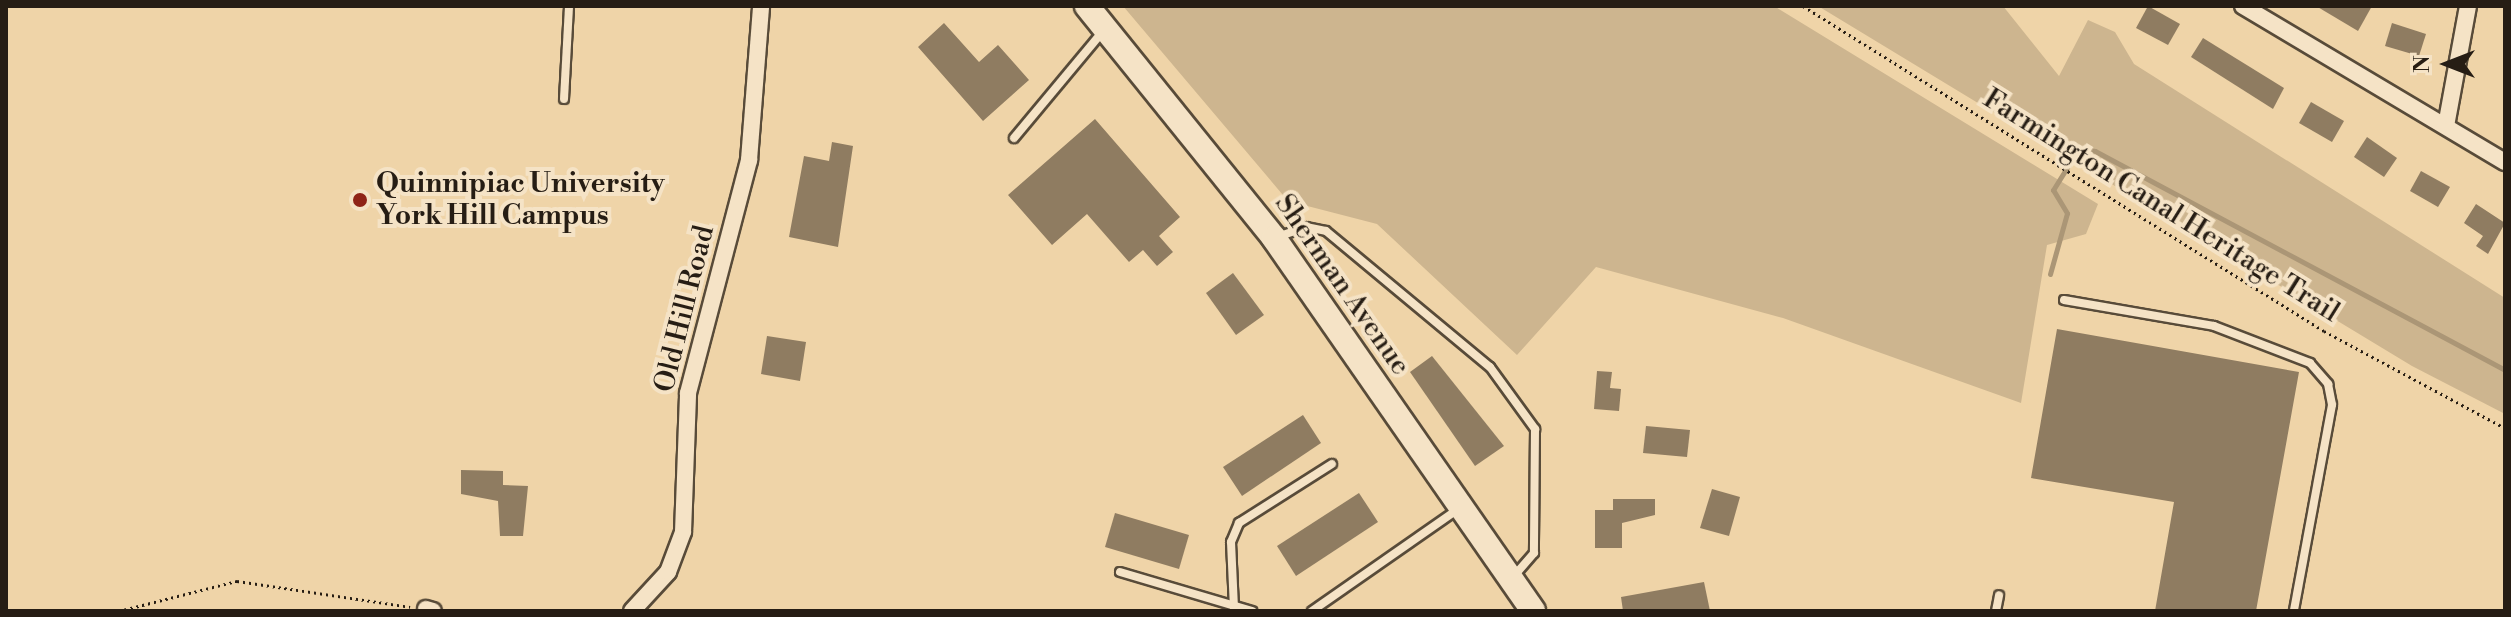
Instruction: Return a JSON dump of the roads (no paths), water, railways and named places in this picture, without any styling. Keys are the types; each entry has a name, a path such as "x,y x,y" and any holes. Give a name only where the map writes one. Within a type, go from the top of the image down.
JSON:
{"main road":[{"name":"Sherman Avenue","path":"1087,6 1274,238 1533,611"}],"street":[{"name":"Old Hill Road","path":"632,611 668,572 683,532 688,393 749,160 761,6"},
{"path":"2243,6 2505,162"},
{"path":"2446,126 2468,6"}],"lane":[{"path":"564,99 569,6"},
{"path":"1014,138 1106,28"},
{"path":"1274,238 1306,227 1326,231 1490,367 1535,429 1534,553 1511,579"},
{"path":"2064,300 2214,326 2310,363 2328,384 2332,405 2294,611"},
{"path":"1234,608 1231,542 1239,523 1332,464"},
{"path":"1312,611 1460,506"},
{"path":"1120,572 1252,611"},
{"path":"1996,611 1999,595"}],"waterway":[{"path":"2050,274 2067,213 2053,190 2079,148 2095,151 2505,370"}],"place":[{"name":"Quinnipiac University York Hill Campus","path":"360,200"}]}
